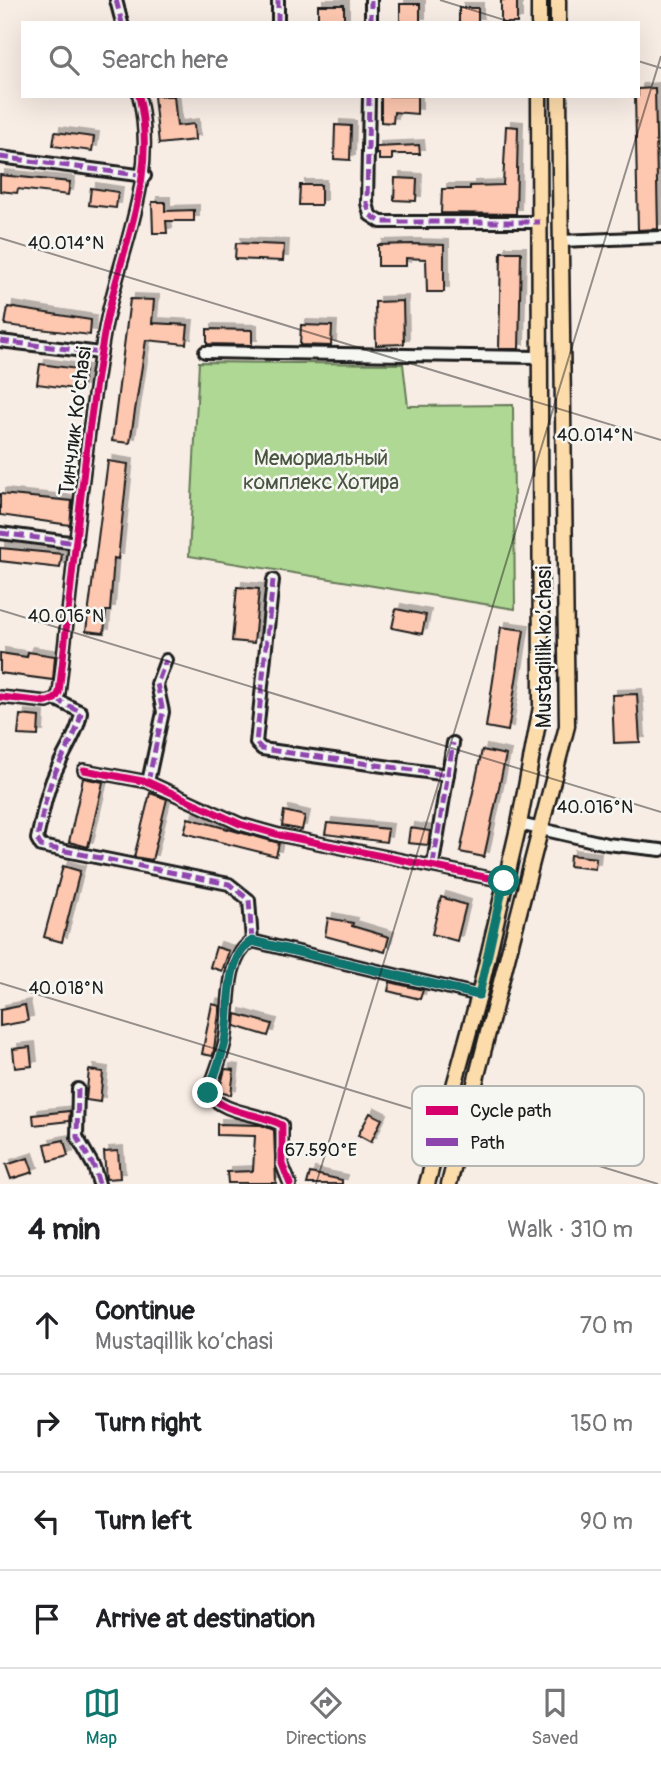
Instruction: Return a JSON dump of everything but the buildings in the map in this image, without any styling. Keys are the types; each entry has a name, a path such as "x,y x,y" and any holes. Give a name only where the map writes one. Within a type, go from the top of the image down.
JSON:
{"main road":[{"path":"539,0 539,21"},
{"path":"558,0 558,21"},
{"name":"Mustaqillik ko’chasi","path":"454,1086 479,995 519,824 541,707 539,98"},
{"name":"Mustaqillik ko’chasi","path":"475,1086 543,829 567,726 559,98"},
{"name":"Mustaqillik ko’chasi","path":"427,1184 432,1166"},
{"name":"Mustaqillik ko’chasi","path":"449,1184 454,1166"}],"street":[{"path":"116,0 121,21"},
{"path":"278,0 278,21"},
{"path":"371,0 371,21"},
{"name":"Тинчлик Ko’chasi","path":"55,699 59,693 101,354 118,272 145,176 147,129 139,98"},
{"path":"369,98 367,203 370,215 381,222 540,222"},
{"path":"0,157 145,176"},
{"path":"561,241 661,237"},
{"path":"0,341 101,354"},
{"path":"205,352 540,357"},
{"path":"0,533 77,543"},
{"path":"273,580 256,743 262,749 448,775"},
{"path":"148,782 163,712 157,684 166,660"},
{"path":"0,697 47,702 55,699 81,712 80,725 66,747 50,786 37,839 41,846 229,884 248,900 252,941"},
{"path":"433,864 453,743"},
{"path":"84,770 148,782 240,824 279,835 433,864 504,881"},
{"path":"519,824 607,844 661,849"},
{"path":"290,1184 282,1164 282,1125 270,1119 217,1105 208,1093 225,1042 233,974 242,947 252,941 479,995"},
{"path":"78,1089 78,1137 94,1167 99,1184"}],"green space":[{"name":"Мемориальный комплекс Хотира","path":"199,362 403,364 408,406 513,405 515,609 189,556"}],"marked path":[{"path":"116,0 121,21"},
{"path":"278,0 278,21"},
{"path":"371,0 371,21"},
{"path":"369,98 367,203 370,215 381,222 540,222"},
{"path":"0,157 145,176"},
{"path":"0,341 101,353"},
{"path":"0,533 77,543"},
{"path":"273,580 256,743 262,749 448,775"},
{"path":"148,782 163,712 157,684 166,660"},
{"path":"55,699 81,712 48,792 37,839 41,846 229,884 249,900 252,941"},
{"path":"433,864 453,743"},
{"path":"78,1089 77,1137 94,1167 99,1184"}],"cycle path":[{"path":"0,697 47,702 55,699 59,693 84,469 104,334 134,216 144,158 144,128 139,98"},
{"path":"84,770 148,782 240,824 279,835 504,881"},
{"path":"290,1184 282,1164 282,1125 223,1105 208,1093 225,1042 232,973 243,949 252,941 479,995"}],"route":[{"path":"208,1093 225,1042 233,974 242,947 252,941 381,969 479,995 504,881"}]}
